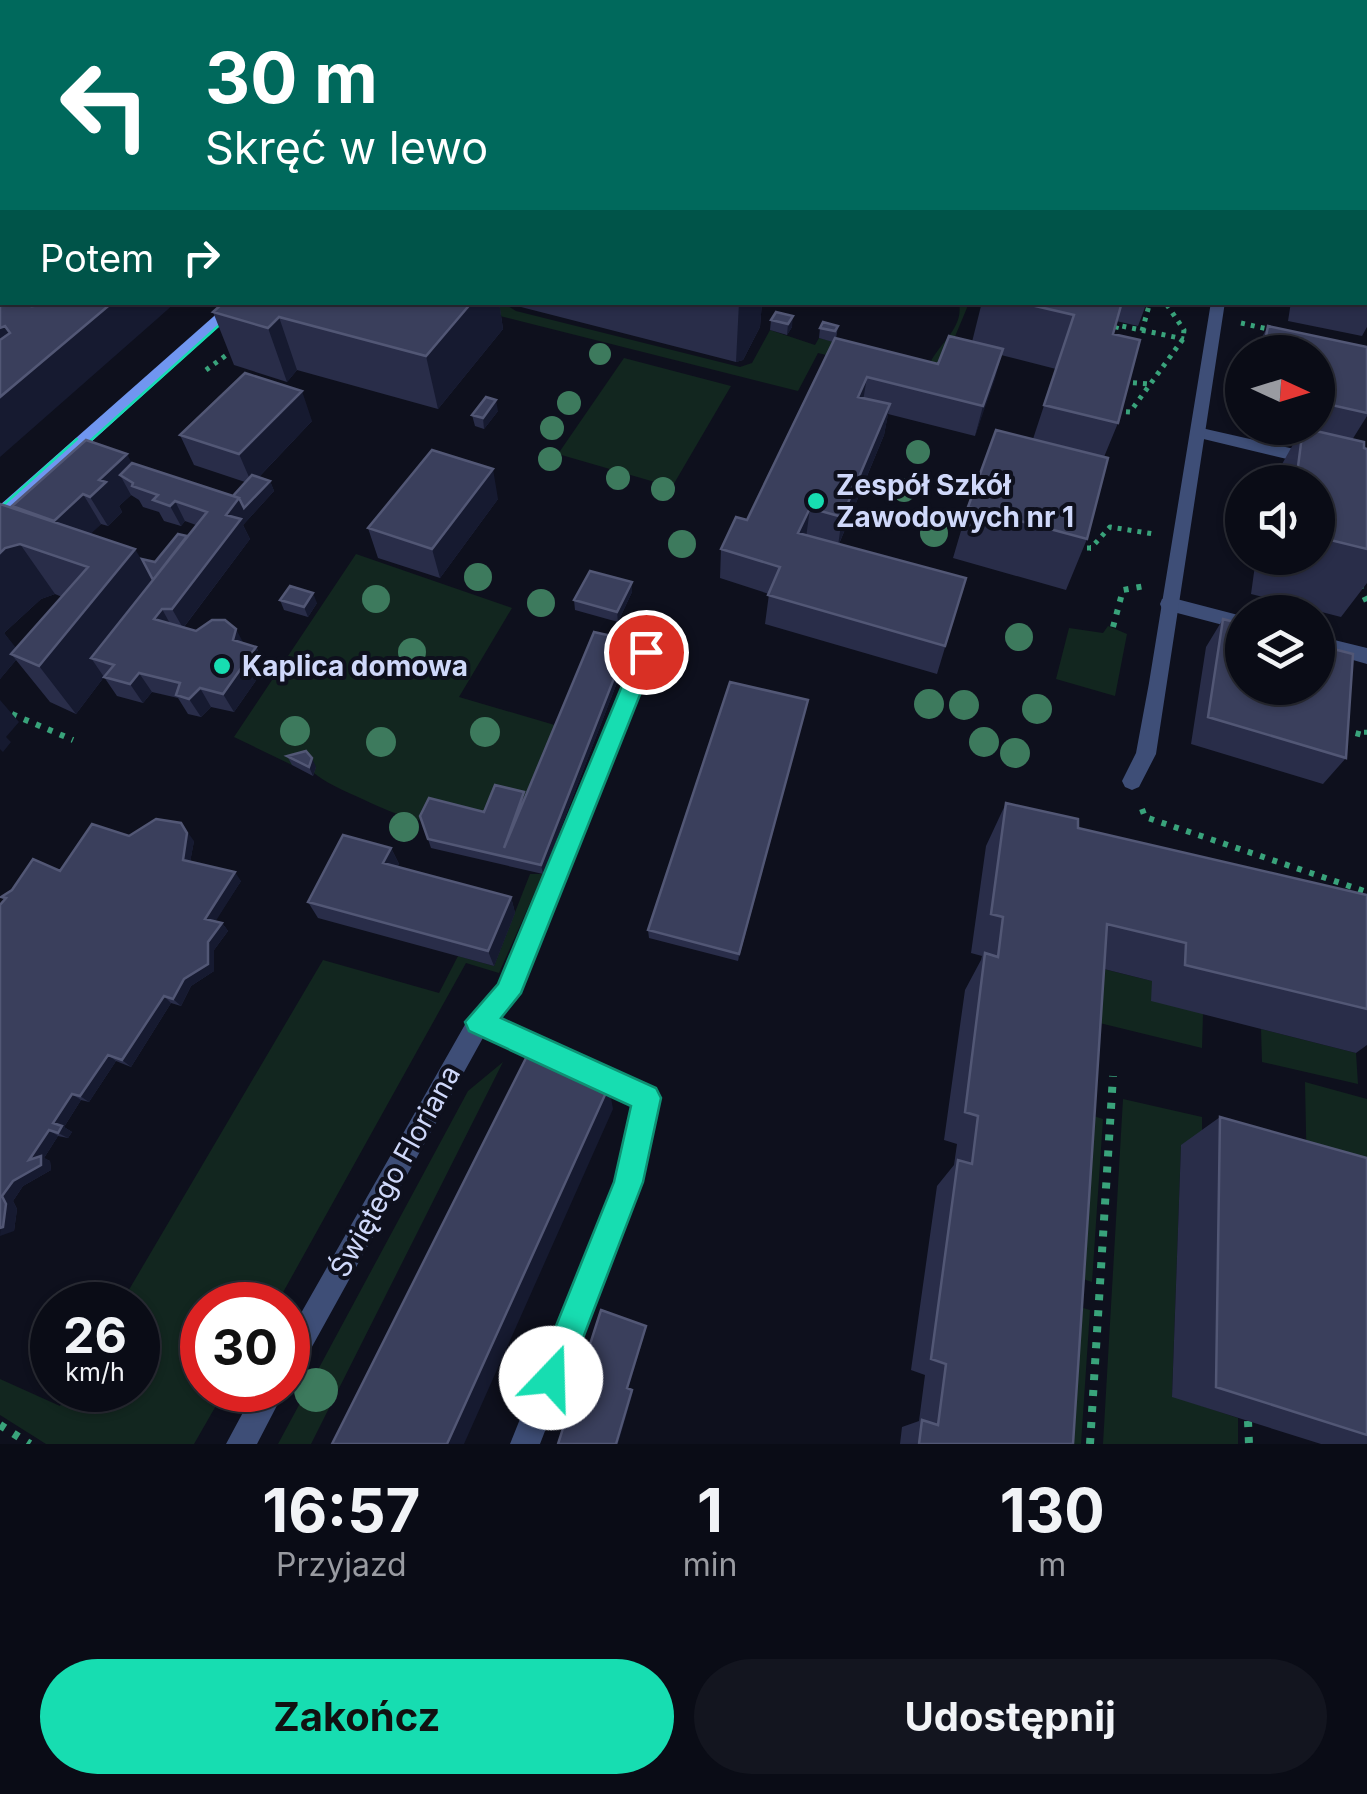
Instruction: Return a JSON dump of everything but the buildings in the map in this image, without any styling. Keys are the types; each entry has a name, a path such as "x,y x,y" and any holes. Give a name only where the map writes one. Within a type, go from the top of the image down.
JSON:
{"street":[{"path":"0,515 237,305"},
{"path":"1132,782 1146,754 1216,310"},
{"path":"1198,432 1334,464"},
{"path":"1169,604 1225,619"},
{"path":"1335,648 1367,656"},
{"name":"Świętego Floriana","path":"310,1323 479,1022 508,993 646,652"},
{"path":"479,1022 646,1098 628,1182 526,1444"},
{"path":"241,1444 259,1412"}],"path":[{"path":"1142,330 1149,305"},
{"path":"1114,411 1130,412 1182,339 1184,330 1166,305"},
{"path":"1216,310 1274,331"},
{"path":"1109,351 1117,326 1210,345"},
{"path":"1117,382 1150,384"},
{"path":"1077,548 1091,548 1110,527 1180,540"},
{"path":"1353,572 1367,602"},
{"path":"1114,627 1127,587 1146,586 1169,604"},
{"path":"0,709 73,740"},
{"path":"1328,726 1367,736 1367,726"},
{"path":"1145,818 1367,892"},
{"path":"1090,1444 1113,1076"},
{"path":"1248,1421 1249,1444"},
{"path":"0,1425 30,1444"}],"green space":[{"path":"456,305 506,305 516,311 740,367 752,363 770,330 815,345 819,338 929,365 954,328 959,305 968,305 936,382 818,353 798,391"},
{"path":"624,358 731,386 672,487 558,454"},
{"path":"356,554 512,608 459,697 558,726 526,801 461,823 422,821 381,808 334,786 301,760 292,765 234,737"},
{"path":"1108,626 1127,634 1115,696 1056,679 1069,628 1103,633"},
{"path":"530,874 543,874 499,973 466,963 289,1282 180,1282 180,1412 212,1412 194,1444 46,1444 0,1415 0,1379 30,1392 30,1412 160,1412 160,1282 134,1282 323,960 439,993 458,956 494,966"},
{"path":"1079,963 1152,981 1203,1014 1202,1048 1075,1017"},
{"path":"1261,1029 1356,1053 1358,1084 1262,1062"},
{"path":"503,1062 311,1444 278,1444 295,1412 310,1412 310,1385 468,1091"},
{"path":"1305,1082 1367,1099 1367,1197 1307,1181"},
{"path":"1123,1099 1202,1117 1202,1151 1181,1146 1172,1396 1238,1418 1238,1444 1103,1444"},
{"path":"1068,1108 1103,1119 1092,1282 1055,1270"},
{"path":"1052,1299 1090,1310 1081,1444 1040,1444"}],"tram line":[{"path":"70,459 242,305"},
{"path":"0,508 77,439"}],"place":[{"name":"Zespół Szkół Zawodowych nr 1","path":"816,501"},
{"name":"Kaplica domowa","path":"222,666"}],"route":[{"path":"551,1378 628,1182 646,1098 479,1022 508,993 646,652"}]}
